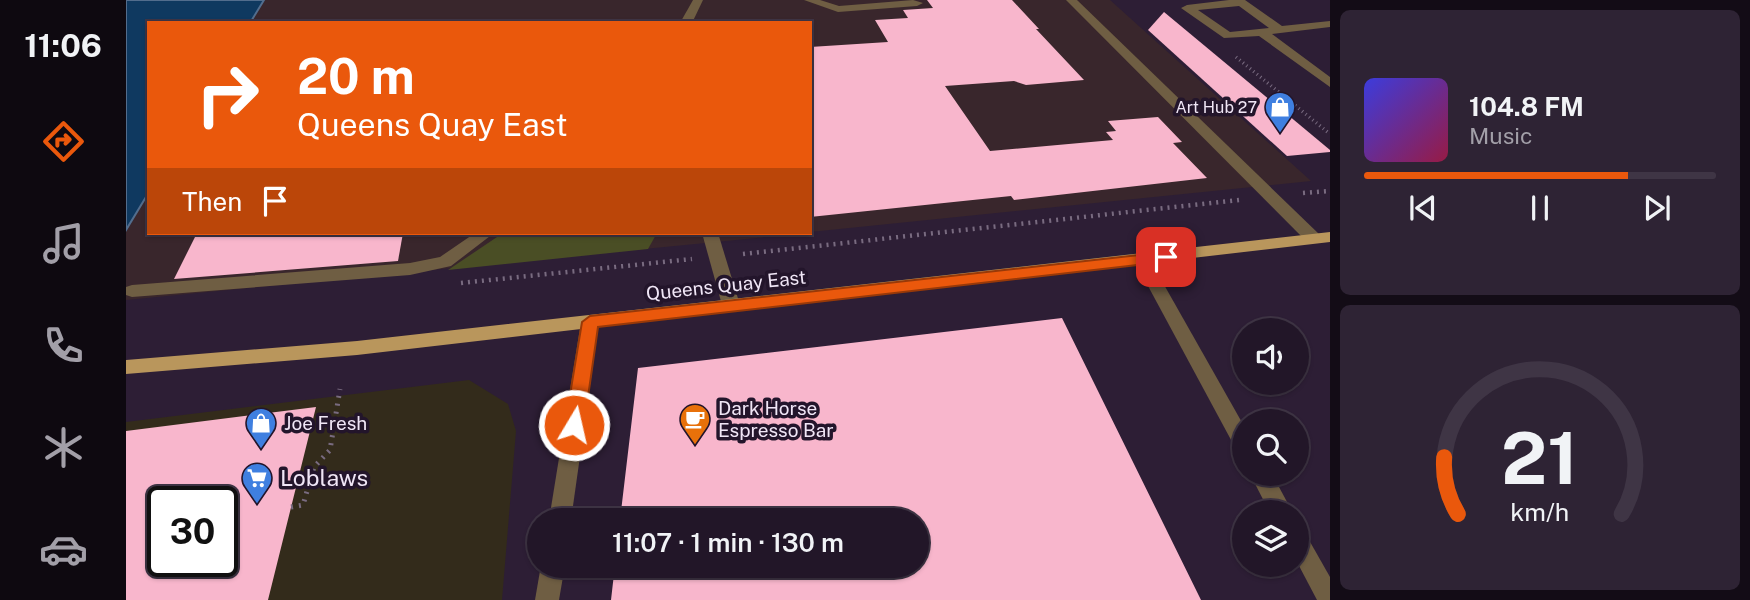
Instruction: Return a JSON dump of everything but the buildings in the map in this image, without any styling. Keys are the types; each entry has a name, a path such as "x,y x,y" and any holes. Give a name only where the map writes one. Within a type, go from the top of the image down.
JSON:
{"main road":[{"name":"Queens Quay East","path":"126,367 357,348 1322,238"}],"street":[{"path":"687,21 698,0 705,0"},
{"path":"798,0 838,9 917,2"},
{"path":"1071,0 1322,238"},
{"path":"1278,29 1241,2 1187,8 1228,36 1264,34 1278,29 1330,24"},
{"path":"1264,34 1330,83"},
{"path":"132,290 410,269 445,262 483,235"},
{"path":"711,235 731,306"},
{"path":"1142,260 1232,423"},
{"path":"562,508 590,322"},
{"path":"1309,562 1330,600"},
{"path":"547,600 551,578"}],"path":[{"path":"1228,36 1213,37 1330,134"},
{"path":"291,507 303,505 314,467 330,450 340,389"}],"shaded area":[{"path":"264,0 1110,0 1311,181 812,232 812,21 251,21"},
{"path":"147,195 147,235 786,235 126,300 126,230"},
{"path":"469,380 508,404 516,431 502,600 126,600 126,422"}],"green space":[{"path":"500,235 656,235 648,249 448,270"}],"water":[{"path":"126,0 264,0 251,21 147,21 147,195 126,230"}],"place":[{"name":"Art Hub 27","path":"1280,134"},
{"name":"Dark Horse Espresso Bar","path":"695,446"},
{"name":"Joe Fresh","path":"261,450"},
{"name":"Loblaws","path":"257,505"}],"route":[{"path":"574,425 590,322 1166,257"}]}
